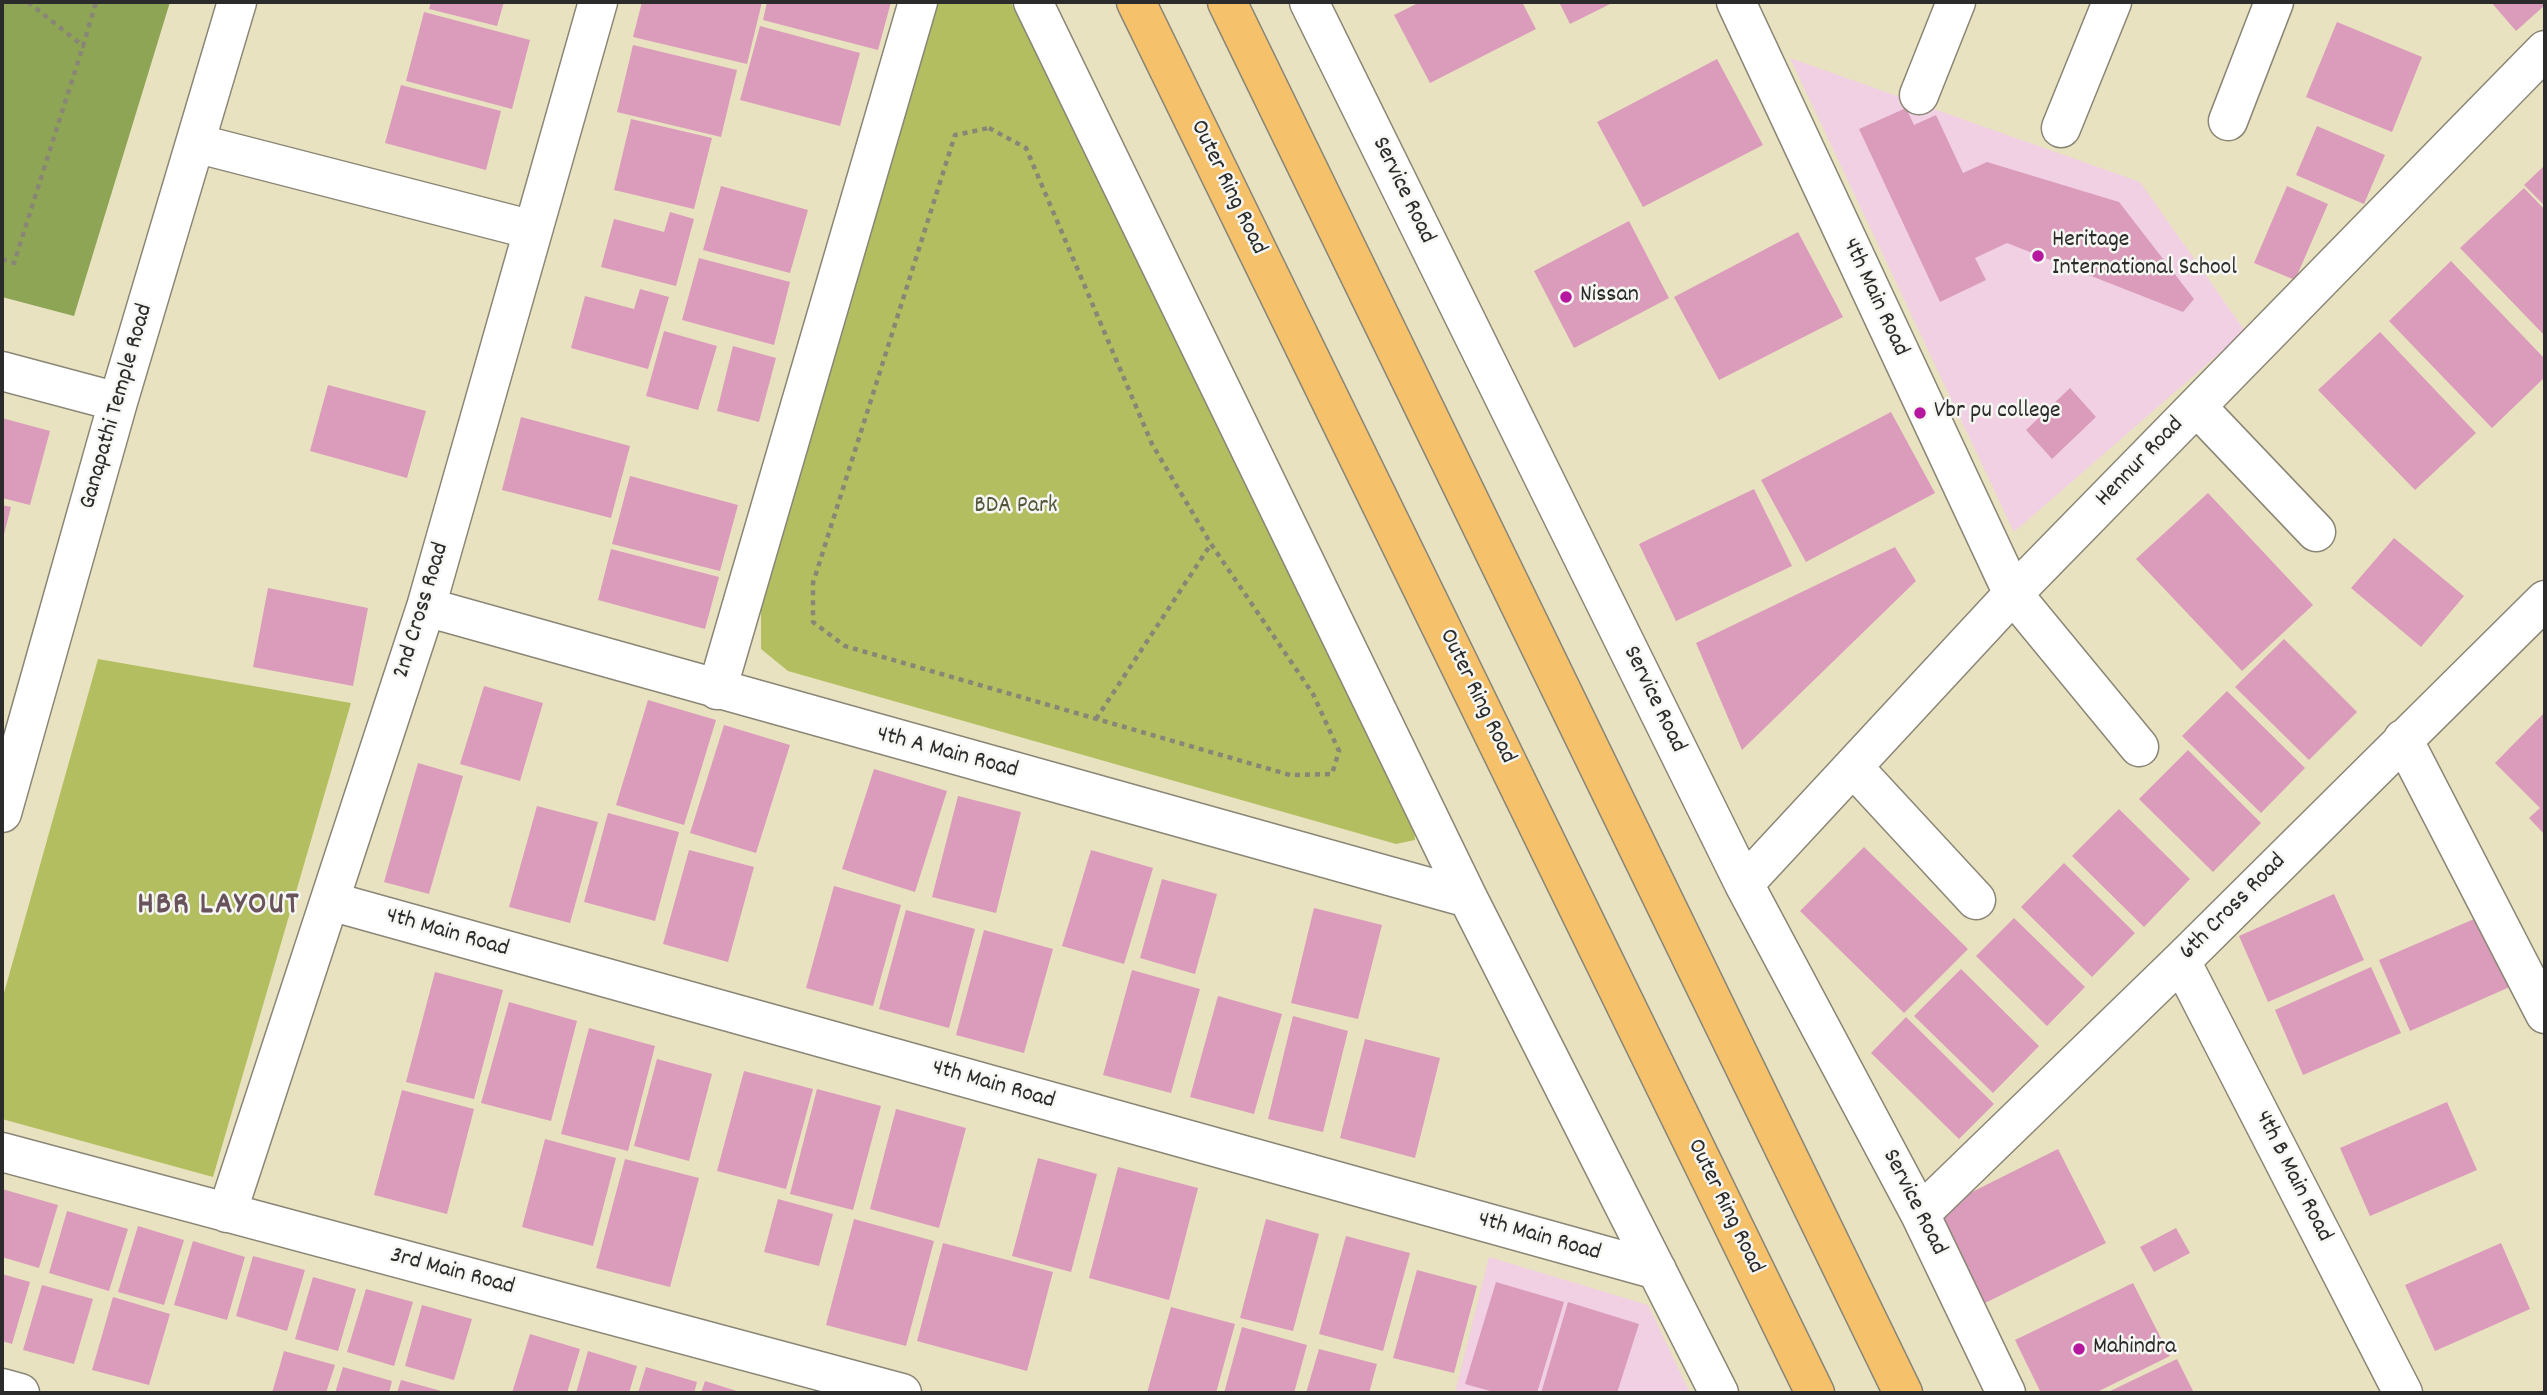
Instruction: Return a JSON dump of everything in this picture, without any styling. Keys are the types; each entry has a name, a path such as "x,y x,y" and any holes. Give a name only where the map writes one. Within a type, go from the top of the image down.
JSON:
{"highway":[{"name":"Outer Ring Road","path":"1136,2 1815,1393"},
{"path":"1227,2 1903,1393"}],"street":[{"name":"Ganapathi Temple Road","path":"2,813 118,402 237,2"},
{"name":"2nd Cross Road","path":"227,1213 426,607 598,2"},
{"path":"717,690 918,2"},
{"path":"1033,2 1468,898 1719,1393"},
{"name":"Service Road","path":"1309,2 1744,884 1920,1214 2006,1393"},
{"name":"4th Main Road","path":"1736,2 2013,594 2139,747"},
{"path":"1919,95 1956,2"},
{"path":"2061,128 2112,2"},
{"path":"2228,121 2274,2"},
{"name":"Hennur Road","path":"1744,884 2013,594 2545,50"},
{"path":"195,143 533,230"},
{"path":"2,371 118,402"},
{"path":"2197,407 2316,532"},
{"name":"6th Cross Road","path":"1920,1214 2181,961 2545,600"},
{"name":"4th A Main Road","path":"426,607 1468,898"},
{"path":"2403,739 2545,1014"},
{"path":"1853,766 1976,900"},
{"name":"4th Main Road","path":"330,901 1657,1270"},
{"name":"4th B Main Road","path":"2181,961 2403,1393"},
{"name":"3rd Main Road","path":"2,1153 902,1393"},
{"path":"2,1388 20,1393"}],"path":[{"path":"28,2 83,46"},
{"path":"2,260 15,263 96,2"},
{"path":"989,128 1026,148 1152,444 1211,544 1313,694 1339,751 1332,774 1290,775 1096,719 845,646 813,622 813,583 955,135 989,128"},
{"path":"1096,719 1211,544"}],"shaded area":[{"name":"Heritage International School","path":"1790,58 2140,182 2245,331 2014,532"},
{"path":"1489,1257 1648,1305 1690,1393 1455,1393"}],"green space":[{"path":"2,2 170,2 74,316 2,297"},
{"name":"BDA Park","path":"932,2 1011,2 1413,815 1415,840 1396,844 788,671 761,649 761,606"},
{"path":"98,659 351,703 213,1177 2,1119 2,1000"}],"building":[{"path":"431,2 504,2 497,26 429,9"},
{"path":"642,2 762,2 747,64 633,37"},
{"path":"767,2 891,2 878,50 763,20"},
{"path":"1420,2 1522,2 1536,29 1430,83 1394,15"},
{"path":"1559,2 1614,2 1570,24"},
{"path":"2491,2 2545,2 2545,5 2516,31"},
{"path":"424,12 530,40 512,109 406,81"},
{"path":"2337,22 2422,57 2392,132 2306,97"},
{"path":"760,26 860,53 840,126 740,100"},
{"path":"633,45 737,70 721,137 617,112"},
{"path":"1717,59 1763,145 1643,207 1597,122"},
{"path":"401,85 501,111 486,170 385,143"},
{"path":"1906,108 1914,125 1936,115 1963,173 1987,162 2119,202 2194,299 2183,312 2007,243 1975,258 1986,280 1940,302 1859,129"},
{"path":"631,119 712,138 694,209 614,190"},
{"path":"2317,126 2385,155 2364,204 2296,175"},
{"path":"2545,165 2545,206 2524,185"},
{"path":"721,186 808,210 790,273 703,250"},
{"path":"2287,186 2328,204 2295,280 2254,263"},
{"path":"2524,188 2545,210 2545,336 2460,248"},
{"path":"670,212 694,219 676,286 601,267 614,219 664,232"},
{"path":"1629,221 1669,298 1574,348 1534,271"},
{"path":"1798,232 1843,317 1719,380 1674,297"},
{"path":"699,258 790,282 774,345 682,320"},
{"path":"2451,261 2545,359 2545,377 2492,428 2389,321"},
{"path":"640,289 669,297 648,369 571,348 585,296 634,309"},
{"path":"664,331 717,346 698,410 646,396"},
{"path":"2380,332 2476,433 2415,490 2318,390"},
{"path":"733,346 776,358 759,422 717,411"},
{"path":"328,385 426,411 407,478 310,451"},
{"path":"2070,388 2096,417 2052,459 2026,430"},
{"path":"1891,412 1935,493 1806,562 1761,480"},
{"path":"521,417 630,446 611,518 502,490"},
{"path":"2,418 50,431 30,505 2,498"},
{"path":"630,476 738,505 720,571 612,544"},
{"path":"1754,489 1792,566 1676,621 1639,544"},
{"path":"2208,493 2313,605 2242,671 2136,559"},
{"path":"2,505 11,507 3,538 2,537"},
{"path":"2394,538 2464,596 2421,647 2351,588"},
{"path":"1895,547 1916,581 1742,750 1696,643"},
{"path":"611,549 719,577 705,629 598,600"},
{"path":"268,588 368,608 353,686 253,667"},
{"path":"2284,639 2357,712 2309,760 2235,687"},
{"path":"484,686 543,703 520,781 460,764"},
{"path":"2227,691 2305,768 2261,813 2182,736"},
{"path":"648,700 716,720 684,825 616,805"},
{"path":"2545,712 2545,835 2529,818 2540,808 2495,763"},
{"path":"724,725 790,745 756,853 690,833"},
{"path":"2188,750 2261,823 2213,872 2139,799"},
{"path":"418,763 463,776 429,894 384,882"},
{"path":"874,769 947,791 915,892 842,869"},
{"path":"958,796 1021,812 996,913 932,897"},
{"path":"537,806 598,822 570,923 509,907"},
{"path":"2119,809 2190,879 2144,927 2072,856"},
{"path":"608,813 679,832 655,921 584,902"},
{"path":"1864,847 1968,949 1904,1013 1800,911"},
{"path":"689,850 754,867 728,962 663,944"},
{"path":"1091,850 1153,868 1124,964 1062,946"},
{"path":"2064,863 2135,933 2092,977 2021,907"},
{"path":"1162,879 1217,894 1195,974 1140,958"},
{"path":"834,886 901,905 873,1006 806,988"},
{"path":"2334,894 2364,960 2268,1002 2239,936"},
{"path":"1314,908 1382,925 1358,1019 1291,1003"},
{"path":"906,910 975,929 949,1028 879,1009"},
{"path":"2481,916 2512,986 2410,1031 2379,960"},
{"path":"2014,918 2085,987 2047,1026 1976,956"},
{"path":"984,930 1053,949 1024,1053 956,1035"},
{"path":"2371,967 2401,1033 2303,1075 2275,1010"},
{"path":"1961,969 2039,1046 1993,1093 1914,1016"},
{"path":"1132,970 1200,989 1171,1093 1103,1075"},
{"path":"435,972 503,990 474,1099 406,1082"},
{"path":"1218,996 1282,1014 1254,1114 1190,1097"},
{"path":"509,1002 577,1021 551,1121 481,1103"},
{"path":"1293,1016 1348,1031 1323,1132 1268,1119"},
{"path":"1906,1017 1994,1104 1959,1139 1871,1053"},
{"path":"589,1028 655,1046 628,1151 561,1134"},
{"path":"1365,1039 1440,1058 1415,1158 1340,1138"},
{"path":"657,1059 712,1074 689,1161 634,1146"},
{"path":"744,1071 813,1089 786,1189 717,1171"},
{"path":"817,1089 881,1106 853,1210 790,1194"},
{"path":"402,1090 474,1109 447,1214 374,1195"},
{"path":"2447,1102 2477,1170 2370,1216 2340,1148"},
{"path":"896,1109 966,1128 939,1228 870,1209"},
{"path":"545,1139 616,1158 593,1246 522,1227"},
{"path":"2058,1149 2106,1243 1975,1308 1928,1214"},
{"path":"1038,1158 1097,1174 1071,1272 1012,1256"},
{"path":"625,1159 699,1178 670,1287 596,1268"},
{"path":"1118,1167 1198,1188 1169,1300 1089,1278"},
{"path":"2,1189 58,1205 39,1268 2,1257"},
{"path":"778,1199 833,1214 819,1266 764,1252"},
{"path":"67,1211 128,1229 109,1291 49,1273"},
{"path":"854,1219 934,1241 906,1346 826,1325"},
{"path":"1266,1219 1319,1234 1293,1331 1240,1318"},
{"path":"138,1226 184,1240 164,1305 118,1292"},
{"path":"2176,1228 2190,1253 2154,1272 2140,1247"},
{"path":"1346,1236 1410,1253 1383,1351 1319,1334"},
{"path":"193,1241 245,1257 227,1320 174,1305"},
{"path":"943,1243 1053,1272 1027,1371 917,1341"},
{"path":"2501,1243 2530,1309 2435,1351 2405,1285"},
{"path":"253,1256 305,1270 287,1331 236,1316"},
{"path":"1417,1270 1477,1286 1454,1373 1393,1358"},
{"path":"2,1274 30,1282 12,1344 2,1341"},
{"path":"313,1277 356,1289 338,1351 295,1339"},
{"path":"1496,1282 1564,1302 1537,1393 1497,1393 1465,1384"},
{"path":"2133,1283 2170,1356 2095,1393 2041,1393 2015,1340"},
{"path":"42,1285 93,1299 74,1364 23,1350"},
{"path":"366,1289 413,1302 394,1366 347,1352"},
{"path":"113,1297 170,1314 149,1385 92,1370"},
{"path":"1568,1302 1639,1324 1617,1393 1541,1393"},
{"path":"422,1305 472,1319 454,1380 405,1366"},
{"path":"1171,1307 1235,1324 1216,1393 1147,1393"},
{"path":"1242,1327 1307,1345 1294,1393 1224,1393"},
{"path":"530,1334 580,1349 567,1393 512,1393"},
{"path":"1319,1349 1377,1364 1369,1393 1306,1393"},
{"path":"284,1351 335,1365 326,1393 272,1393"},
{"path":"588,1351 637,1366 629,1393 576,1393"},
{"path":"2177,1359 2194,1393 2106,1393"},
{"path":"343,1367 392,1381 389,1393 335,1393"},
{"path":"646,1367 697,1382 694,1393 638,1393"},
{"path":"401,1380 445,1392 445,1393 397,1393"},
{"path":"705,1381 743,1393 701,1393"}],"place":[{"name":"Heritage International School","path":"2038,256"},
{"name":"Nissan","path":"1566,297"},
{"name":"Vbr pu college","path":"1920,413"},
{"name":"Mahindra","path":"2079,1349"}],"district":[{"name":"HBR LAYOUT","path":"219,908"}]}
